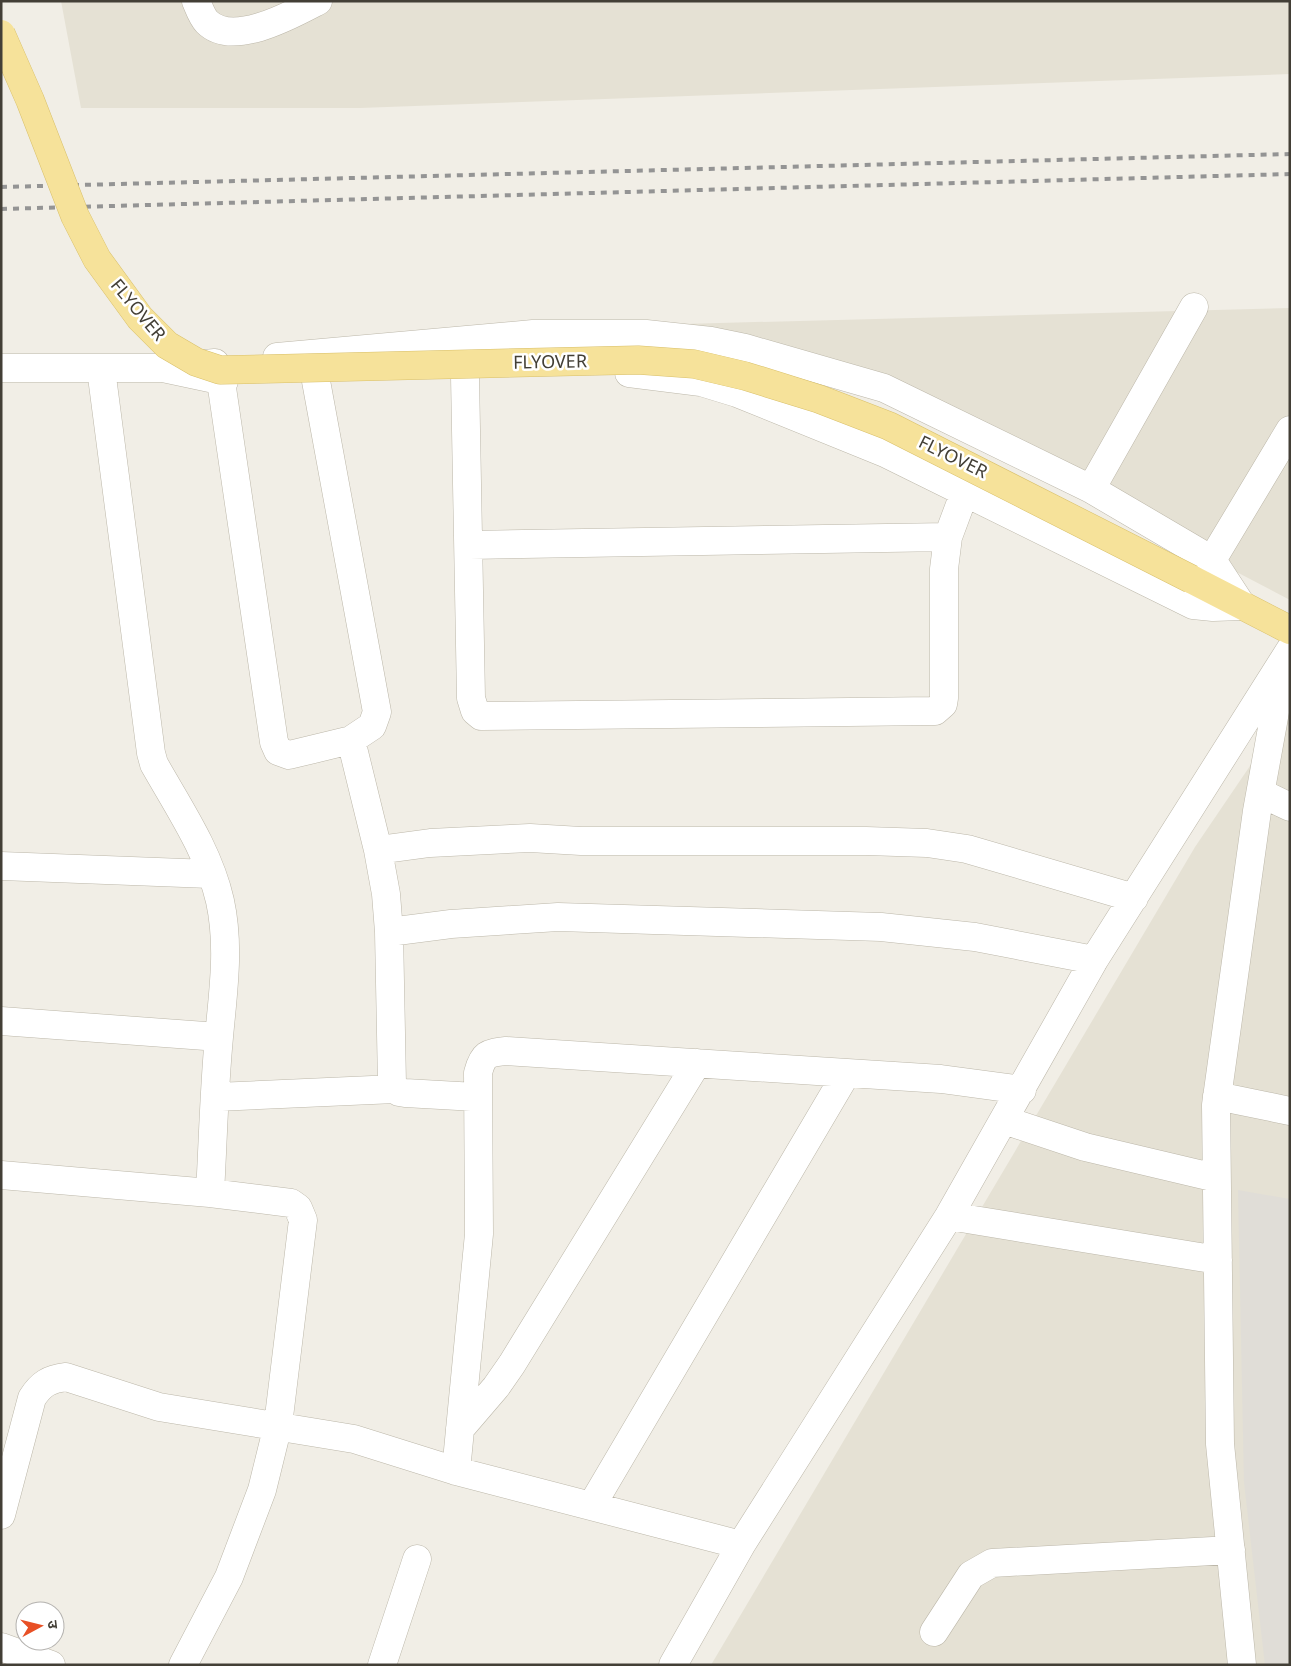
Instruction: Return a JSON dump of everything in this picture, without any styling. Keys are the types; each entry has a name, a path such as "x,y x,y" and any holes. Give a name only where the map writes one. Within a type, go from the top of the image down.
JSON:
{"main road":[{"name":"FLYOVER","path":"1,34 30,100 75,216 97,259 140,318 167,345 196,362 220,370 638,360 694,364 745,376 819,399 889,426 1192,578 1290,630"}],"street":[{"path":"196,1 207,23 224,30 235,31 271,24 318,1"},
{"path":"1091,489 1194,307"},
{"path":"1,368 163,368 533,334 646,334 711,341 744,348 884,388 1091,489 1212,560 1242,606"},
{"path":"163,368 221,381 316,381 628,372 701,382 736,393 886,453 964,494 1193,604 1213,607 1242,606"},
{"path":"101,369 151,753 154,764 194,833 220,901 226,944 225,992 219,1037 210,1193"},
{"path":"465,376 470,545 471,698 475,711 481,716 935,711 943,704 944,698 944,569 948,537 964,494"},
{"path":"221,381 276,748 282,754 290,755 351,740 372,726 376,712 316,381"},
{"path":"1212,560 1290,430"},
{"path":"470,545 948,537"},
{"path":"1242,1665 1220,1444 1216,1178 1217,1096 1261,793 1287,654"},
{"path":"673,1665 741,1545 949,1216 1094,960 1287,654"},
{"path":"351,740 378,850 386,894 390,932 390,1077 395,1089"},
{"path":"1261,793 1290,807"},
{"path":"378,850 430,843 530,838 581,841 866,841 927,843 967,849 1134,898"},
{"path":"1,866 210,874"},
{"path":"390,932 459,923 558,917 861,926 975,937 1094,960"},
{"path":"1,1021 219,1037"},
{"path":"456,1471 479,1234 476,1097 481,1060 488,1054 506,1050 941,1079 1022,1090"},
{"path":"460,1429 496,1387 512,1364 697,1063"},
{"path":"592,1506 846,1074"},
{"path":"216,1097 395,1089 405,1093 476,1097"},
{"path":"1217,1096 1290,1111"},
{"path":"1004,1120 1085,1147 1216,1178"},
{"path":"1,1174 210,1193 291,1203 298,1208 303,1220 278,1426 262,1490 248,1532 229,1577 183,1665"},
{"path":"949,1216 1218,1260"},
{"path":"1,1515 32,1398 38,1388 50,1379 66,1377 159,1407 354,1438 456,1471 741,1545"},
{"path":"934,1632 972,1575 992,1563 1231,1550"},
{"path":"385,1664 417,1559"},
{"path":"1,1647 51,1665"}],"shaded area":[{"path":"61,1 1290,1 1290,74 360,108 81,108"},
{"path":"1290,308 1290,600 1120,511 796,361 683,324"},
{"path":"1290,707 1290,1665 711,1665 1195,847"},
{"path":"1238,1190 1290,1199 1290,1665 1265,1665 1244,1482"}],"railway":[{"path":"1,187 1290,154"},
{"path":"1,209 1290,174"}]}
